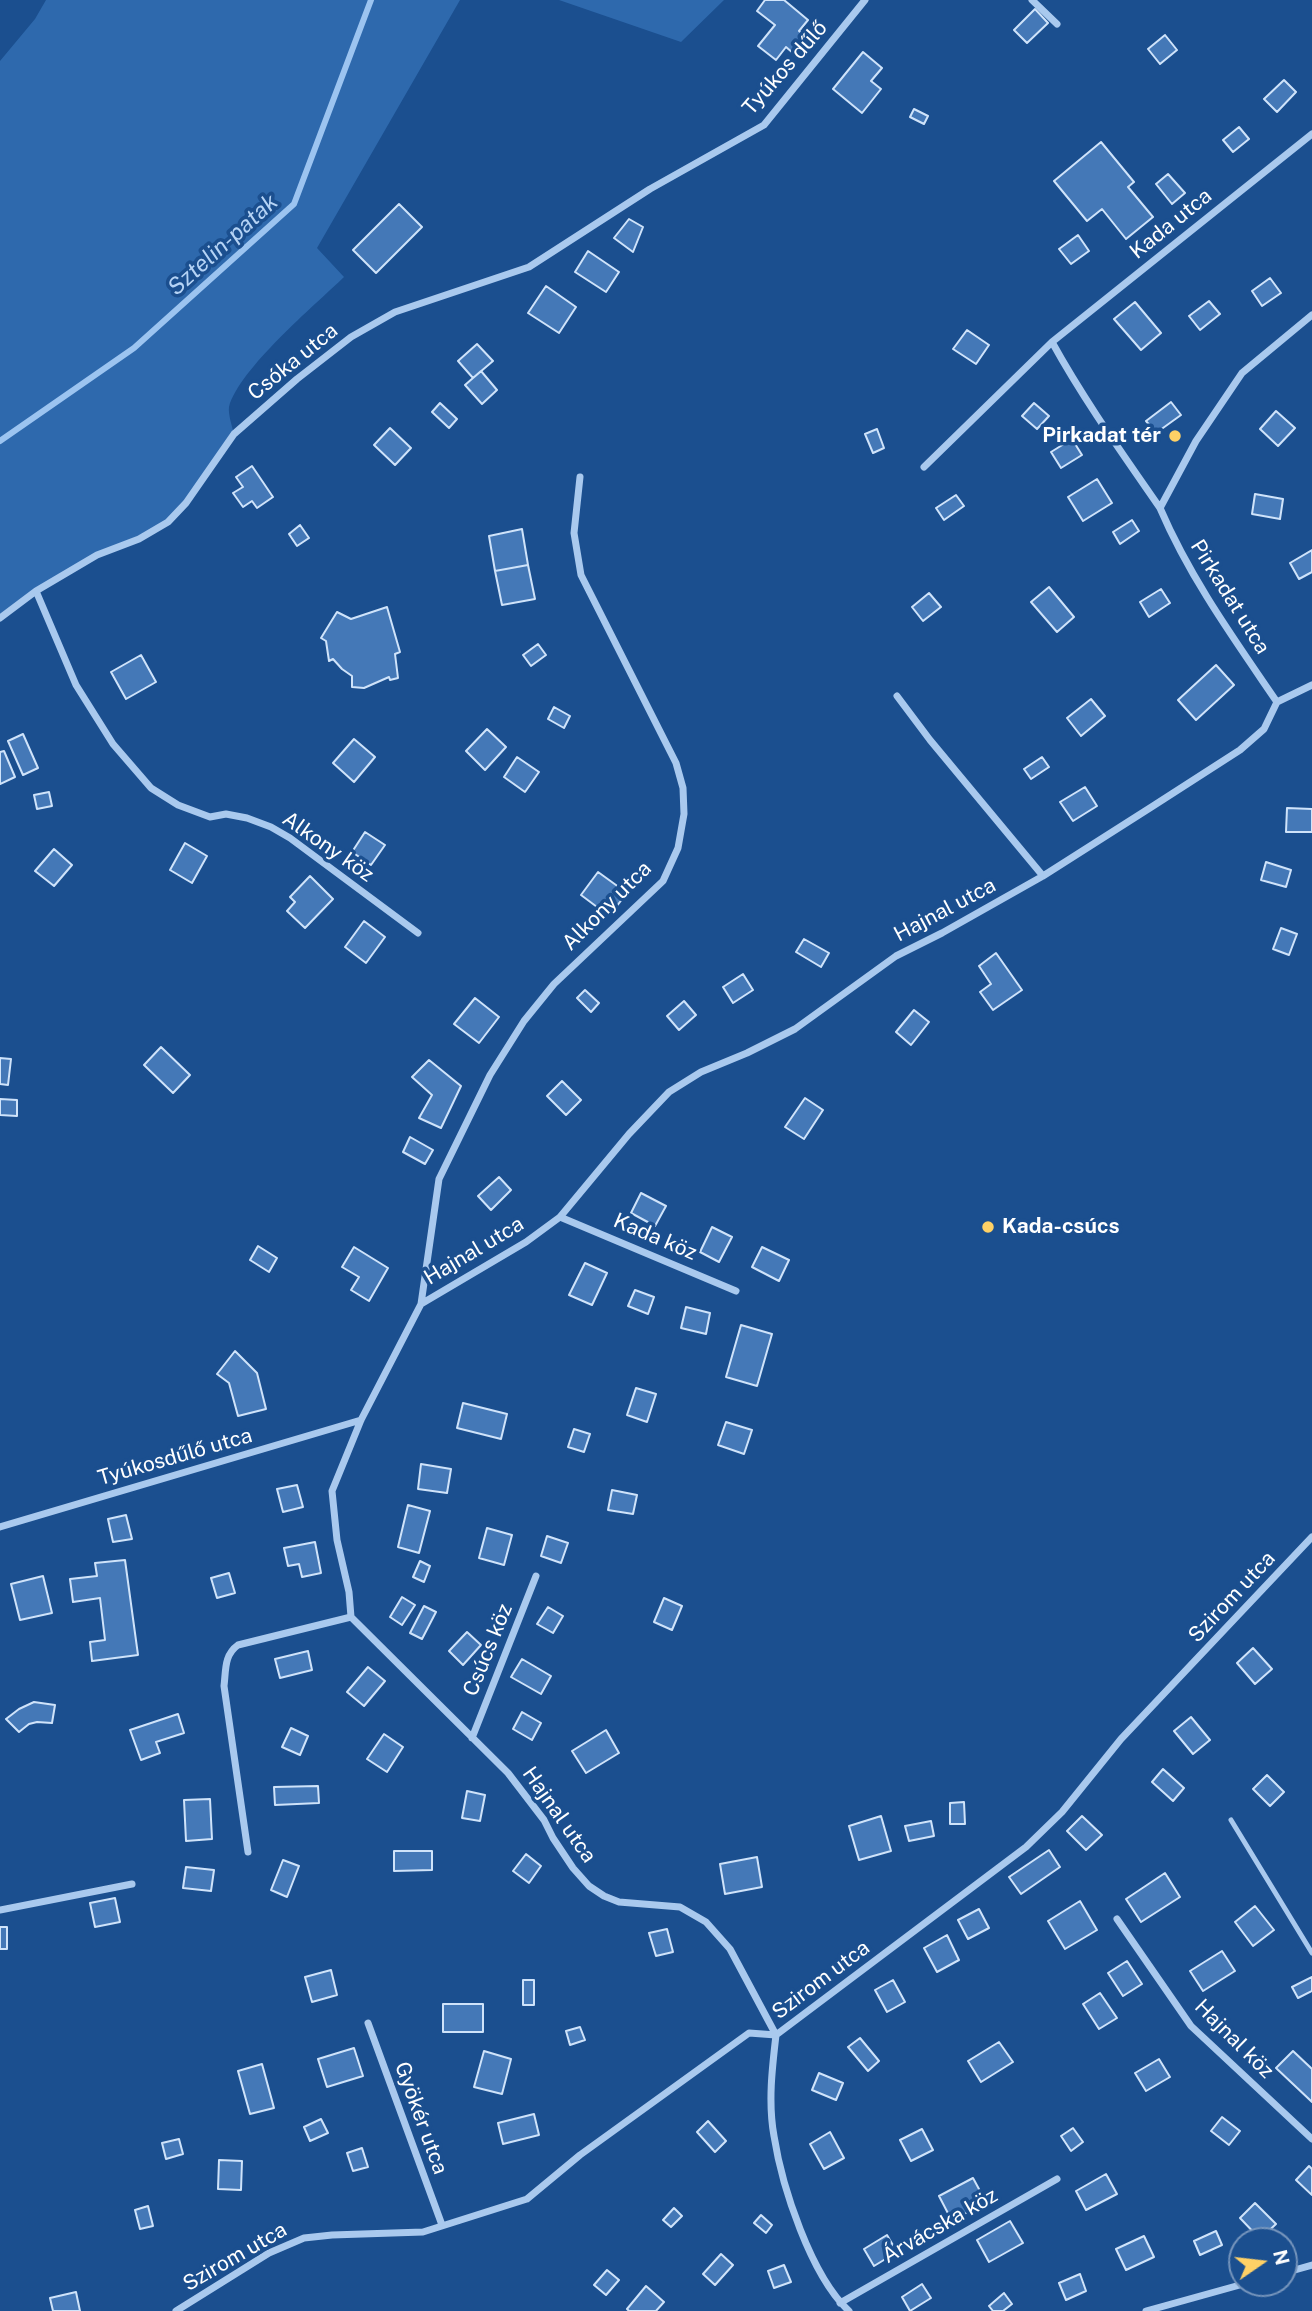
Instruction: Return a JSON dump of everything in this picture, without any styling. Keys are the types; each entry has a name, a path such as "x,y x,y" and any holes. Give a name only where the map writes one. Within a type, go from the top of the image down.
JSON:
{"street":[{"name":"Tyúkos dűlő","path":"650,189 764,125 865,0"},
{"path":"1032,0 1057,24"},
{"name":"Kada utca","path":"925,467 1052,342 1312,134"},
{"name":"Csóka utca","path":"0,618 36,592 97,555 139,539 168,522 186,503 234,434 297,379 351,337 395,312 529,267 650,189"},
{"path":"1160,508 1196,441 1242,373 1312,315"},
{"name":"Pirkadat utca","path":"1052,342 1074,381 1160,508 1196,582 1277,702"},
{"name":"Alkony utca","path":"421,1304 439,1179 490,1075 524,1021 554,984 663,881 678,848 684,814 683,788 676,763 581,575 574,533 580,477"},
{"name":"Alkony köz","path":"36,592 76,685 113,744 151,788 178,805 210,817 226,814 271,827 290,838 418,933"},
{"path":"1277,702 1312,685"},
{"path":"897,696 1043,876"},
{"name":"Hajnal utca","path":"776,2035 730,1949 706,1922 680,1907 619,1902 589,1886 573,1868 530,1800 508,1773 351,1617 349,1592 337,1540 332,1491 361,1420 421,1304 526,1242 560,1217 628,1134 669,1092 701,1072 795,1029 895,956 942,933 1043,876 1240,750 1264,729 1277,702"},
{"name":"Kada köz","path":"560,1217 736,1291"},
{"name":"Tyúkosdűlő utca","path":"0,1527 361,1420"},
{"name":"Szirom utca","path":"176,2311 269,2253 304,2238 423,2232 527,2199 580,2155 749,2033 776,2035 1026,1847 1071,1801 1150,1709 1312,1537"},
{"name":"Csúcs köz","path":"472,1738 537,1576"},
{"path":"248,1852 224,1686 226,1660 230,1651 239,1645 351,1617"},
{"path":"0,1910 132,1884"},
{"name":"Hajnal köz","path":"1117,1919 1191,2026 1312,2139"},
{"name":"Gyökér utca","path":"368,2023 442,2225"},
{"path":"776,2035 770,2084 773,2135 789,2200 813,2258 840,2303 849,2311"},
{"name":"Árvácska köz","path":"840,2303 1057,2179"},
{"path":"1146,2311 1228,2288"}],"lane":[{"path":"1231,1820 1312,1953"}],"shaded area":[{"path":"46,0 460,0 317,248 344,277 279,338 247,375 229,407 234,434 168,522 97,555 0,618 0,61 35,19"},
{"path":"559,0 724,0 681,42"}],"building":[{"path":"765,0 784,0 808,20 799,31 806,37 793,53 786,47 776,60 758,46 775,25 757,11"},
{"path":"1035,9 1048,23 1027,43 1014,30"},
{"path":"1165,35 1177,50 1160,64 1148,49"},
{"path":"863,52 882,68 871,81 881,89 862,113 833,89"},
{"path":"1284,80 1296,92 1277,112 1264,99"},
{"path":"914,109 928,116 924,124 910,117"},
{"path":"1239,127 1249,139 1233,152 1223,140"},
{"path":"1101,142 1134,182 1128,187 1153,217 1126,239 1102,209 1087,221 1054,181"},
{"path":"1168,174 1185,193 1172,204 1156,184"},
{"path":"399,204 422,227 376,273 353,250"},
{"path":"629,219 643,227 633,252 614,238"},
{"path":"1078,235 1089,251 1071,264 1059,249"},
{"path":"588,251 619,272 606,292 575,272"},
{"path":"1270,278 1281,293 1262,306 1252,291"},
{"path":"546,286 576,307 559,333 528,313"},
{"path":"1209,301 1220,314 1200,330 1189,316"},
{"path":"1135,302 1161,333 1141,350 1114,319"},
{"path":"967,330 989,345 976,364 953,349"},
{"path":"477,344 493,361 473,378 458,361"},
{"path":"481,371 497,390 482,404 465,385"},
{"path":"1171,402 1181,415 1156,433 1146,421"},
{"path":"440,403 457,419 449,428 432,412"},
{"path":"1034,403 1049,416 1037,429 1022,416"},
{"path":"1276,411 1295,428 1278,446 1260,429"},
{"path":"390,428 411,448 395,465 374,445"},
{"path":"877,429 884,448 873,453 865,434"},
{"path":"1072,439 1082,455 1061,468 1051,452"},
{"path":"252,466 273,497 257,508 252,501 243,507 233,493 243,487 236,477"},
{"path":"1097,479 1112,503 1083,521 1068,497"},
{"path":"1255,494 1283,499 1280,519 1252,514"},
{"path":"956,495 964,506 944,520 936,508"},
{"path":"1132,520 1139,531 1120,544 1113,532"},
{"path":"300,525 309,538 297,546 289,534"},
{"path":"522,529 528,565 495,571 489,536"},
{"path":"1312,550 1312,572 1299,579 1290,563"},
{"path":"528,565 535,599 502,605 495,571"},
{"path":"1049,587 1074,617 1057,632 1031,602"},
{"path":"1161,589 1170,603 1149,617 1140,602"},
{"path":"929,593 941,607 923,621 912,607"},
{"path":"387,607 400,652 395,654 398,678 390,680 389,677 364,688 352,687 352,676 333,659 329,661 326,641 321,638 337,612 351,619"},
{"path":"538,644 546,655 531,666 523,655"},
{"path":"141,655 156,682 126,699 111,672"},
{"path":"1216,665 1234,685 1196,720 1178,700"},
{"path":"1091,699 1105,716 1081,736 1067,718"},
{"path":"554,707 570,716 564,728 548,719"},
{"path":"487,729 506,747 485,770 466,751"},
{"path":"23,734 38,768 23,775 8,741"},
{"path":"354,739 375,757 354,782 333,763"},
{"path":"4,751 15,777 0,784 0,752"},
{"path":"517,757 539,772 525,792 504,777"},
{"path":"1042,757 1049,767 1031,779 1024,769"},
{"path":"1085,787 1097,806 1073,821 1060,802"},
{"path":"49,792 52,806 37,809 34,795"},
{"path":"1287,808 1312,809 1312,832 1286,832"},
{"path":"365,832 385,845 371,865 352,852"},
{"path":"185,843 207,856 192,883 170,870"},
{"path":"54,849 72,865 54,886 35,871"},
{"path":"1266,862 1291,870 1286,887 1261,880"},
{"path":"598,872 627,893 609,916 581,895"},
{"path":"310,876 333,899 305,928 287,911 295,902 290,897"},
{"path":"364,921 385,937 366,963 345,947"},
{"path":"1281,928 1297,934 1289,955 1273,949"},
{"path":"804,939 829,953 821,967 796,952"},
{"path":"996,953 1022,990 993,1010 980,992 991,984 979,966"},
{"path":"743,974 753,990 733,1003 723,987"},
{"path":"585,990 599,1003 591,1012 577,998"},
{"path":"475,998 499,1017 479,1043 454,1024"},
{"path":"684,1001 696,1015 679,1030 667,1016"},
{"path":"914,1010 929,1022 911,1045 896,1032"},
{"path":"161,1047 190,1075 173,1093 144,1065"},
{"path":"0,1058 11,1059 8,1085 0,1084"},
{"path":"429,1060 461,1086 441,1128 419,1118 432,1095 412,1077"},
{"path":"562,1081 581,1100 566,1115 547,1096"},
{"path":"805,1098 823,1110 804,1139 785,1127"},
{"path":"0,1099 17,1100 17,1116 0,1115"},
{"path":"410,1137 433,1150 425,1164 403,1152"},
{"path":"499,1177 511,1190 491,1210 478,1196"},
{"path":"641,1193 666,1206 655,1226 631,1213"},
{"path":"712,1227 732,1237 719,1262 700,1252"},
{"path":"258,1246 277,1258 269,1272 250,1260"},
{"path":"354,1247 388,1268 369,1301 351,1290 359,1277 342,1267"},
{"path":"762,1247 789,1260 779,1281 752,1267"},
{"path":"585,1263 607,1273 592,1305 569,1295"},
{"path":"635,1290 654,1297 648,1314 628,1306"},
{"path":"686,1307 710,1313 706,1334 681,1328"},
{"path":"741,1325 772,1334 757,1386 726,1377"},
{"path":"235,1351 257,1373 266,1409 238,1416 229,1383 217,1374"},
{"path":"636,1388 656,1394 647,1422 627,1415"},
{"path":"463,1403 507,1414 501,1439 457,1428"},
{"path":"726,1422 752,1430 744,1454 718,1445"},
{"path":"574,1429 590,1434 584,1452 568,1447"},
{"path":"421,1464 451,1469 447,1493 418,1489"},
{"path":"297,1485 303,1507 283,1512 277,1489"},
{"path":"612,1490 637,1495 633,1514 608,1510"},
{"path":"408,1505 430,1511 419,1553 398,1547"},
{"path":"126,1515 132,1539 113,1542 108,1519"},
{"path":"487,1528 512,1535 504,1565 479,1558"},
{"path":"547,1536 568,1543 561,1563 541,1556"},
{"path":"315,1542 321,1573 302,1577 299,1564 288,1566 284,1548"},
{"path":"125,1560 138,1655 92,1661 90,1642 105,1640 100,1598 73,1602 70,1579 97,1576 95,1563"},
{"path":"420,1561 430,1566 424,1582 413,1577"},
{"path":"229,1573 235,1593 217,1598 211,1578"},
{"path":"43,1576 52,1613 20,1620 11,1584"},
{"path":"402,1597 415,1605 402,1625 390,1617"},
{"path":"664,1598 682,1606 672,1630 654,1622"},
{"path":"424,1606 436,1612 422,1639 410,1633"},
{"path":"548,1607 563,1616 553,1633 537,1624"},
{"path":"467,1632 481,1645 463,1665 449,1651"},
{"path":"1253,1648 1272,1669 1255,1684 1237,1663"},
{"path":"308,1651 312,1670 280,1678 275,1659"},
{"path":"522,1659 551,1676 541,1694 511,1677"},
{"path":"368,1667 385,1681 364,1706 347,1692"},
{"path":"34,1702 55,1705 52,1723 29,1724 19,1732 6,1719"},
{"path":"522,1712 541,1723 532,1740 513,1729"},
{"path":"178,1714 184,1733 156,1742 160,1753 141,1760 130,1730"},
{"path":"1191,1717 1210,1740 1193,1754 1174,1731"},
{"path":"291,1728 308,1736 300,1755 282,1747"},
{"path":"606,1730 619,1753 586,1773 572,1751"},
{"path":"384,1734 403,1747 387,1772 367,1759"},
{"path":"1163,1769 1184,1788 1173,1801 1152,1782"},
{"path":"1267,1775 1284,1792 1270,1806 1253,1789"},
{"path":"318,1786 319,1803 275,1805 274,1787"},
{"path":"467,1791 485,1795 480,1821 462,1818"},
{"path":"210,1799 212,1839 186,1841 184,1800"},
{"path":"964,1802 965,1824 950,1824 950,1803"},
{"path":"881,1816 891,1851 859,1860 849,1826"},
{"path":"1082,1816 1102,1835 1086,1850 1067,1831"},
{"path":"931,1821 934,1836 909,1841 905,1826"},
{"path":"1049,1850 1060,1867 1021,1894 1009,1877"},
{"path":"394,1851 432,1851 432,1870 394,1871"},
{"path":"526,1854 541,1866 529,1883 513,1871"},
{"path":"757,1857 762,1887 725,1894 720,1864"},
{"path":"283,1860 299,1866 287,1897 271,1890"},
{"path":"186,1867 214,1870 211,1891 183,1888"},
{"path":"1165,1873 1180,1897 1141,1922 1126,1899"},
{"path":"115,1898 120,1922 95,1927 90,1903"},
{"path":"1080,1901 1097,1930 1065,1949 1048,1921"},
{"path":"1255,1906 1274,1930 1253,1946 1235,1922"},
{"path":"979,1909 989,1928 968,1939 958,1920"},
{"path":"0,1927 7,1927 7,1949 0,1949"},
{"path":"667,1929 673,1952 656,1956 649,1933"},
{"path":"947,1935 959,1960 937,1972 924,1948"},
{"path":"1222,1951 1235,1971 1203,1991 1190,1971"},
{"path":"1127,1961 1142,1984 1123,1996 1108,1973"},
{"path":"331,1970 337,1995 312,2002 305,1977"},
{"path":"1312,1977 1312,1991 1298,1998 1292,1987"},
{"path":"523,1980 534,1980 534,2005 523,2005"},
{"path":"893,1980 905,2002 887,2012 875,1990"},
{"path":"1100,1993 1117,2018 1099,2029 1083,2004"},
{"path":"443,2004 483,2004 483,2032 443,2032"},
{"path":"580,2027 585,2040 570,2045 566,2031"},
{"path":"860,2038 879,2061 868,2071 848,2047"},
{"path":"999,2042 1013,2062 981,2082 968,2061"},
{"path":"354,2048 363,2076 327,2087 318,2059"},
{"path":"484,2051 511,2059 502,2094 474,2087"},
{"path":"1293,2051 1312,2069 1312,2102 1276,2068"},
{"path":"1159,2059 1170,2077 1146,2091 1135,2073"},
{"path":"262,2064 274,2108 250,2114 238,2071"},
{"path":"819,2073 843,2083 836,2100 812,2090"},
{"path":"534,2114 539,2135 503,2144 498,2123"},
{"path":"1222,2117 1240,2131 1229,2145 1211,2131"},
{"path":"321,2119 328,2133 310,2141 304,2127"},
{"path":"708,2121 726,2141 715,2152 697,2132"},
{"path":"1073,2128 1083,2142 1071,2151 1061,2136"},
{"path":"922,2129 933,2150 911,2161 900,2140"},
{"path":"830,2132 844,2158 824,2169 810,2144"},
{"path":"179,2139 183,2154 166,2159 162,2143"},
{"path":"362,2148 368,2167 353,2171 347,2153"},
{"path":"219,2160 242,2161 241,2190 218,2189"},
{"path":"1309,2166 1312,2169 1312,2195 1296,2180"},
{"path":"1106,2174 1117,2194 1086,2210 1076,2191"},
{"path":"973,2178 986,2202 952,2221 939,2196"},
{"path":"1255,2203 1276,2224 1273,2227 1249,2227 1240,2218"},
{"path":"148,2206 153,2226 140,2229 135,2210"},
{"path":"674,2208 682,2216 671,2227 663,2220"},
{"path":"761,2215 772,2225 766,2233 754,2223"},
{"path":"1010,2221 1023,2243 989,2262 977,2240"},
{"path":"1216,2231 1222,2245 1200,2255 1194,2241"},
{"path":"887,2235 897,2252 874,2266 864,2249"},
{"path":"1144,2236 1154,2257 1126,2270 1116,2249"},
{"path":"721,2254 733,2265 715,2285 703,2274"},
{"path":"784,2265 791,2282 774,2288 768,2271"},
{"path":"607,2270 619,2280 606,2295 594,2285"},
{"path":"1080,2274 1086,2291 1066,2300 1059,2283"},
{"path":"922,2284 931,2298 910,2311 902,2297"},
{"path":"646,2286 664,2302 656,2311 629,2311 627,2309"},
{"path":"76,2292 80,2311 53,2311 50,2298"},
{"path":"1004,2293 1012,2304 1003,2311 993,2311 989,2306"}],"waterway":[{"name":"Sztelin-patak","path":"0,441 134,348 294,204 371,0"}],"place":[{"name":"Pirkadat tér","path":"1175,436"},
{"name":"Kada-csúcs","path":"988,1227"}]}
